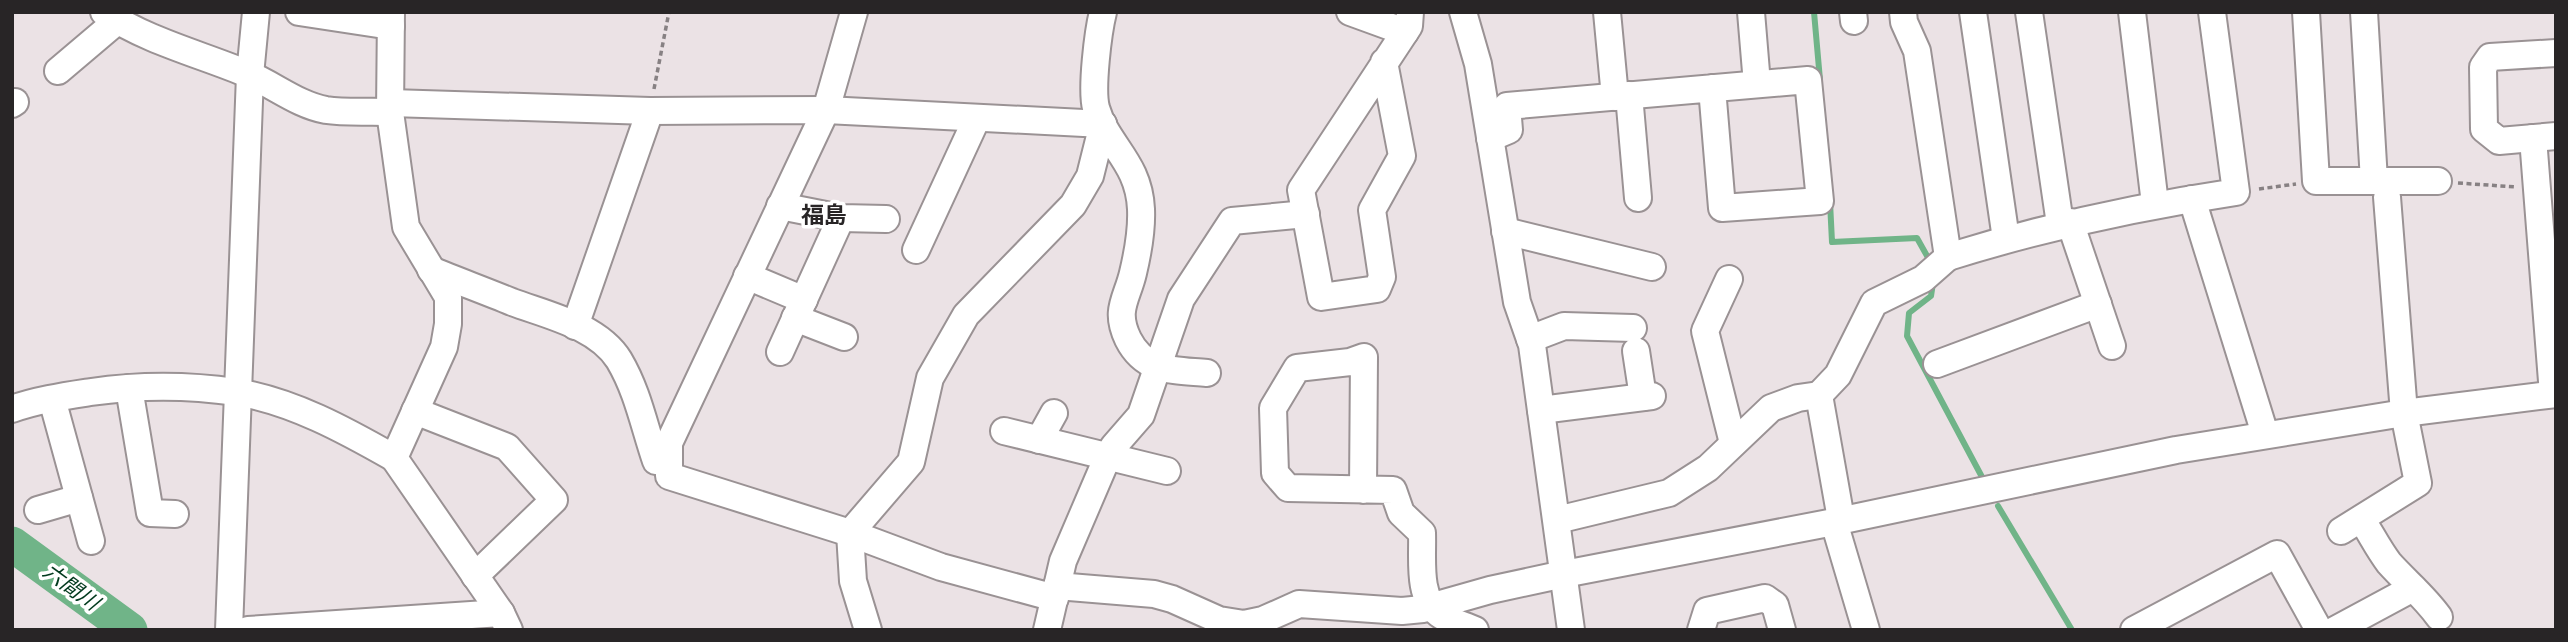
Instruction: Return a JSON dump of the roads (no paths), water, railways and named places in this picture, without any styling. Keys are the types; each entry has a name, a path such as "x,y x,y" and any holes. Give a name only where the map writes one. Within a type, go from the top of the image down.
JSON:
{"street":[{"path":"229,630 236,392 250,75 256,12"},
{"path":"299,12 391,19 391,108 405,227 448,297 448,324 444,346 394,458"},
{"path":"854,12 825,110 669,443 668,476 850,533 941,567 1056,592 1154,594 1219,620 1244,624 1263,620 1298,604 1402,611 1433,606 1564,574 2265,434 2554,394 2544,137 2499,141 2484,130 2483,67 2490,57 2556,53"},
{"path":"1103,12 1097,36 1095,106 1138,183 1141,210 1139,247 1132,277 1123,299 1122,317 1128,338 1137,353 1158,369 1207,373"},
{"path":"1350,12 1408,22 1301,190 1321,297 1377,289 1382,277 1372,210 1402,156 1384,62"},
{"path":"1463,12 1478,64 1517,302 1530,339 1571,630"},
{"path":"1607,12 1638,198"},
{"path":"1751,12 1757,84"},
{"path":"1903,12 1904,22 1917,51 1948,257"},
{"path":"1973,12 2006,239"},
{"path":"2029,12 2065,223 2112,346"},
{"path":"2132,12 2155,204"},
{"path":"1557,520 1669,492 1708,468 1771,408 1798,398 1819,395 1838,375 1874,303 1923,279 1948,257 2065,223 2155,204 2236,192 2212,12"},
{"path":"2306,12 2316,181 2381,189 2438,181"},
{"path":"2364,12 2404,413 2418,484 2351,525 2413,588 2424,595 2439,617"},
{"path":"58,71 111,17 250,75 308,105 326,110 825,110 1103,124"},
{"path":"1490,138 1509,130 1507,106 1757,84 1808,80 1820,201 1722,208 1712,88"},
{"path":"575,326 650,111"},
{"path":"916,250 977,118"},
{"path":"868,630 853,581 850,533 911,462 930,378 966,315 1073,205 1090,176 1103,124"},
{"path":"2192,199 2265,434"},
{"path":"780,206 841,218 886,219"},
{"path":"1047,630 1063,561 1108,456 1141,415 1181,299 1232,221 1306,214"},
{"path":"780,352 841,218"},
{"path":"1505,231 1652,267"},
{"path":"431,271 575,326 602,341 618,358 641,408 656,461 669,461"},
{"path":"747,276 845,337"},
{"path":"1730,279 1705,331 1732,443"},
{"path":"1937,364 2098,304"},
{"path":"1530,339 1564,326 1634,339 1647,396 1541,410"},
{"path":"1363,490 1364,357 1350,362 1297,368 1272,408 1275,474 1288,488 1363,490 1393,490 1401,513 1422,534 1423,587 1433,606 1440,615 1475,630"},
{"path":"12,409 52,400 157,386 236,392 308,414 346,431 394,458 505,621"},
{"path":"129,388 150,513 175,514"},
{"path":"1819,395 1838,520 1866,630"},
{"path":"52,400 91,541"},
{"path":"415,411 507,447 554,500 475,576"},
{"path":"1039,440 1054,413"},
{"path":"1004,431 1167,471"},
{"path":"38,510 79,498"},
{"path":"2134,630 2166,622 2277,554 2319,630"},
{"path":"2335,630 2413,588"},
{"path":"1701,630 1707,611 1765,598 1775,604 1782,630"},
{"path":"248,630 505,621"}],"waterway":[{"path":"1814,12 1820,80"},
{"path":"1830,202 1832,242 1917,238 1931,263"},
{"path":"1933,283 1931,296 1909,313 1907,336 1982,477"},
{"path":"1998,506 2072,630"},
{"name":"六間川","path":"12,544 130,630"}],"district":[{"name":"福島","path":"824,215"}]}
